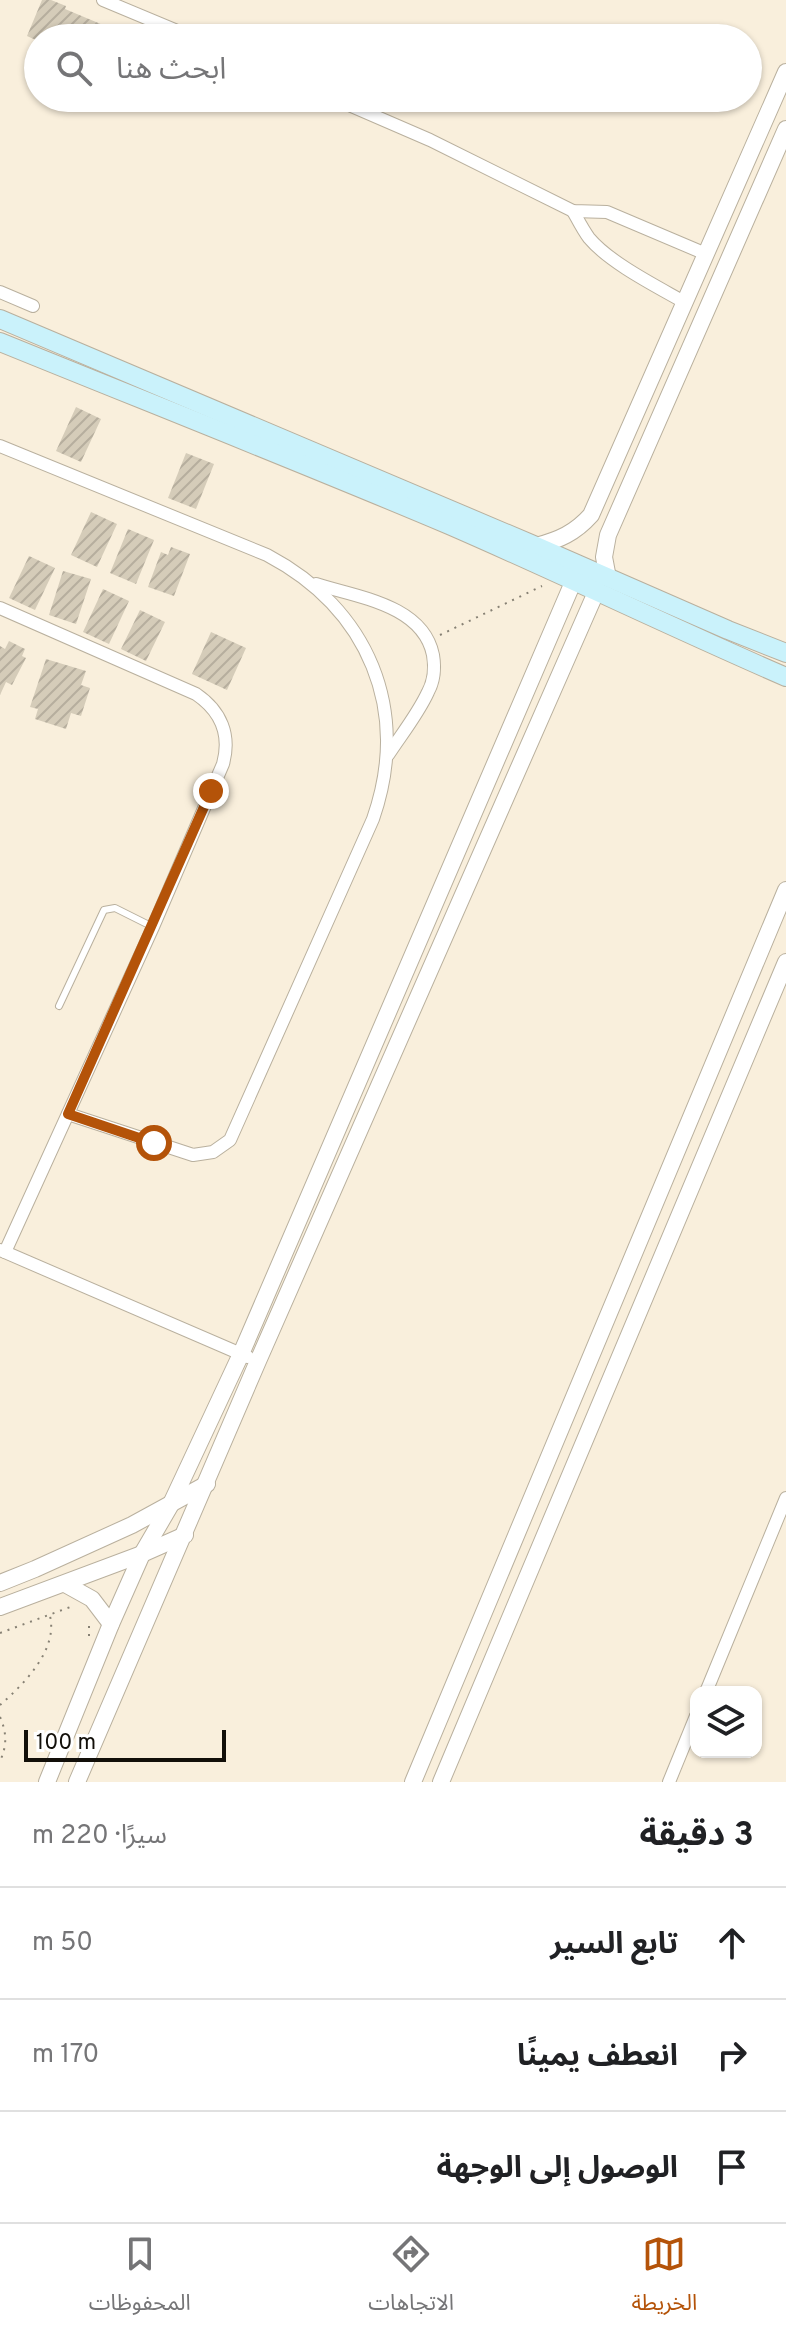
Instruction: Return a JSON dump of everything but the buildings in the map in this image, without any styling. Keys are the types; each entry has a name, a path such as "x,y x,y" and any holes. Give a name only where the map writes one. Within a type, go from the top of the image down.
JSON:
{"main road":[{"path":"0,319 450,517 569,578 603,584 786,653"},
{"path":"0,342 450,517 536,546 720,648 786,677"},
{"path":"720,648 728,630"}],"street":[{"path":"103,0 160,24"},
{"path":"536,546 574,532 591,515 786,72"},
{"path":"365,112 430,140 573,211 607,212 706,254"},
{"path":"77,1782 258,1361 603,584 605,546 613,525 786,129"},
{"path":"573,211 598,248 684,302"},
{"path":"0,292 33,306"},
{"path":"0,446 267,555 291,568 333,603 346,619 368,654 386,714 388,755 381,796 373,819 230,1140 213,1152 193,1155 68,1114"},
{"path":"591,515 613,525"},
{"path":"47,1782 142,1554 170,1506 241,1354 569,578"},
{"path":"310,582 401,613 417,625 428,641 434,662 428,692 388,755"},
{"path":"0,608 196,694 213,707 226,735 223,764 153,927 3,1251 258,1361"},
{"path":"413,1782 786,890"},
{"path":"441,1782 786,962"},
{"path":"572,1402 597,1412"},
{"path":"0,1583 170,1506 207,1484"},
{"path":"708,1686 786,1498"},
{"path":"0,1607 185,1535"},
{"path":"65,1584 92,1599 111,1624"},
{"path":"669,1782 690,1731"}],"lane":[{"path":"59,1006 104,910 115,908 153,927"}],"path":[{"path":"428,641 569,578"},
{"path":"0,1633 78,1605"},
{"path":"86,1614 90,1626 88,1637"},
{"path":"0,1705 25,1680 47,1648 52,1634 50,1616"},
{"path":"0,1717 6,1744 0,1761"}],"route":[{"path":"154,1143 68,1114 211,791"}]}
